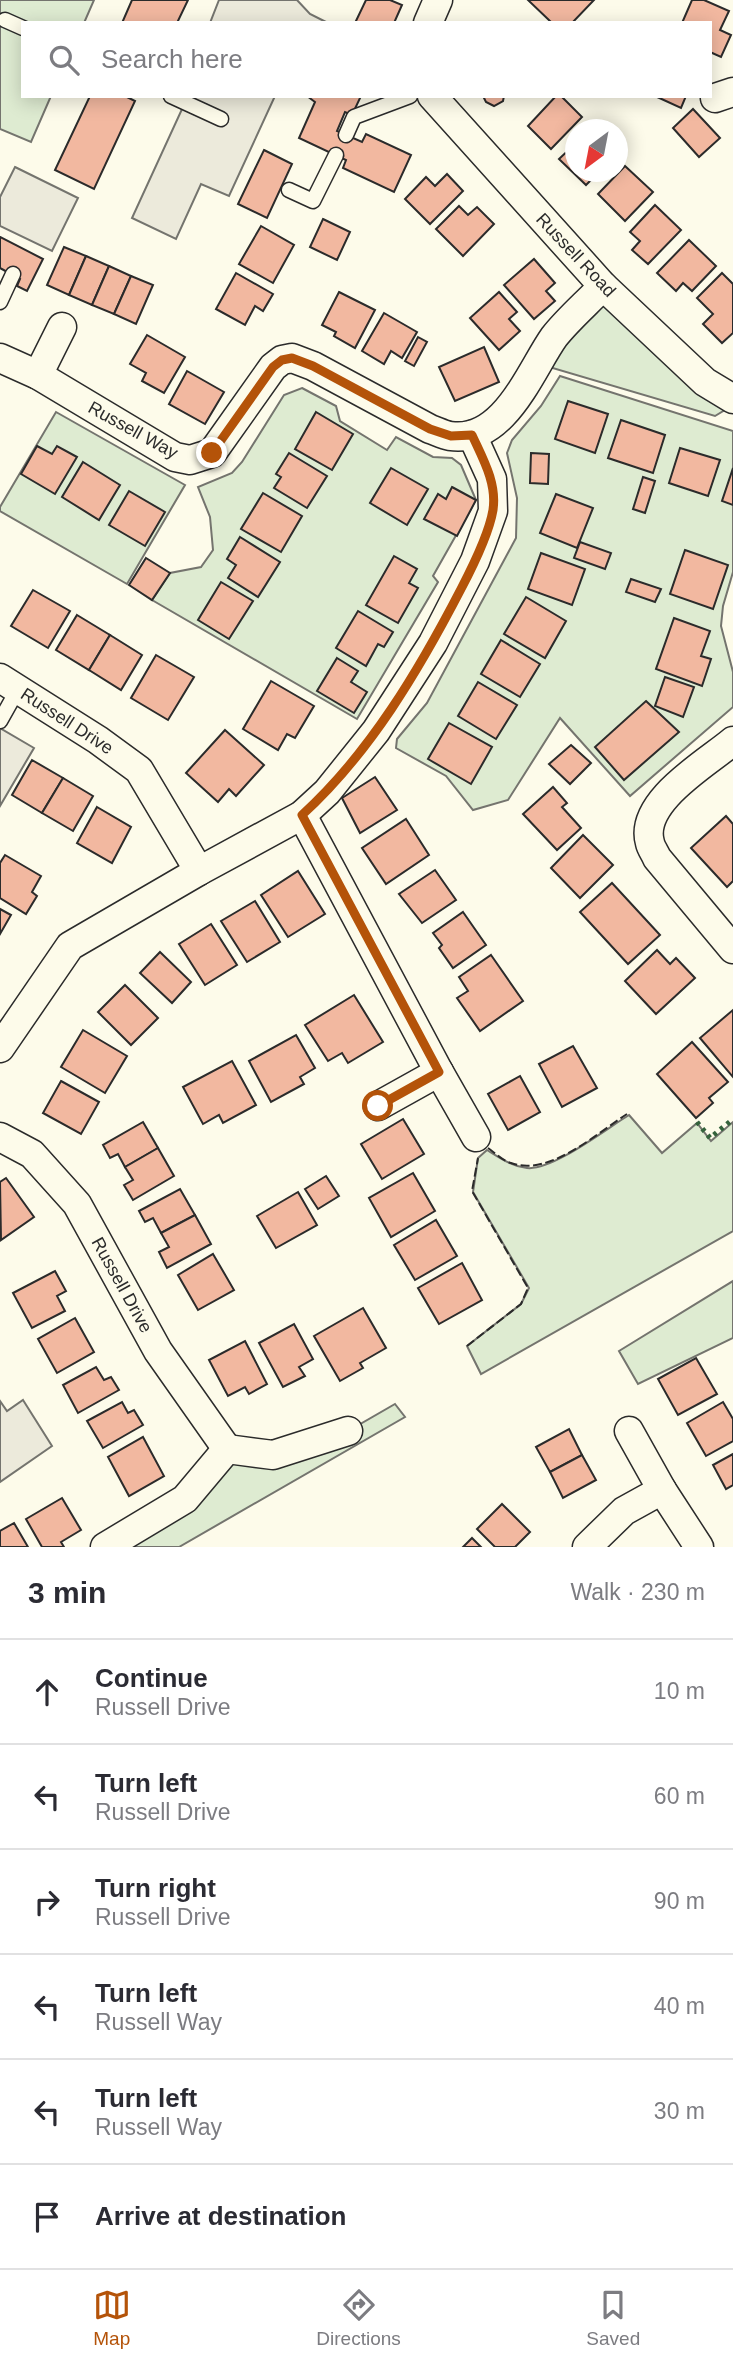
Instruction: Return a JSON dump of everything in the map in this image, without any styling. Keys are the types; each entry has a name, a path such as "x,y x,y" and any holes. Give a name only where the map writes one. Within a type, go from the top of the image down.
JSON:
{"street":[{"path":"429,21 438,0"},
{"name":"Russell Road","path":"434,98 603,286 705,382 733,399"},
{"path":"0,1048 70,946 302,815 327,792 376,732 433,643 475,561 493,511 492,479 472,435 496,422 520,395 555,337 603,286"},
{"path":"38,375 62,327"},
{"name":"Russell Way","path":"0,358 38,375 175,457 190,460 212,453 273,367 282,360 292,358 313,366 430,429 451,436 472,435"},
{"name":"Russell Drive","path":"9,684 98,740 139,770 199,871"},
{"path":"733,741 671,790 657,807 650,823 649,841 657,858 733,949"},
{"path":"302,815 476,1137"},
{"path":"378,1106 439,1072"},
{"name":"Russell Drive","path":"0,1137 32,1154 77,1204 158,1351 227,1450"},
{"path":"105,1547 184,1499 227,1450 273,1455 348,1431"},
{"path":"629,1431 662,1490 699,1547"},
{"path":"587,1547 624,1511 662,1490"}],"lane":[{"path":"5,20 21,26"},
{"path":"175,98 220,119"},
{"path":"346,135 354,117 405,98"},
{"path":"289,190 313,201 336,155"},
{"path":"0,302 13,275"},
{"path":"0,721 9,684"}],"green space":[{"path":"0,0 94,0 85,21 21,21 21,98 50,98 31,142 0,129"},
{"path":"603,286 733,405 715,416 539,364"},
{"path":"560,376 733,431 733,572 723,606 721,626 733,672 733,707 630,796 560,718 508,800 473,810 446,776 396,748 397,739 427,703 516,538 517,498 507,453 512,440 541,406"},
{"path":"302,388 336,406 340,421 387,450 396,437 433,457 452,458 461,465 476,500 433,576 438,582 357,719 152,600 170,573 201,567 213,550 210,517 198,487 232,473 242,462 284,395"},
{"path":"56,412 185,485 127,584 0,511"},
{"path":"629,1115 662,1153 697,1123 711,1141 733,1122 733,1231 481,1374 467,1346 521,1304 529,1288 473,1192 478,1158 487,1150 516,1165 538,1167 564,1156"},
{"path":"733,1281 733,1338 638,1384 619,1351"},
{"path":"395,1404 405,1417 179,1547 105,1547 227,1449 348,1431"}],"shaded area":[{"path":"219,0 297,0 310,14 324,21 211,21"},
{"path":"187,98 274,98 229,196 201,184 176,239 132,218"},
{"path":"15,167 78,198 52,251 0,226 0,197"},
{"path":"0,728 34,748 0,806"},
{"path":"23,1400 52,1446 0,1482 0,1401 7,1411"}],"building":[{"path":"132,0 188,0 178,21 123,21"},
{"path":"366,0 390,0 402,5 395,21 356,21"},
{"path":"528,0 594,0 574,21 550,21"},
{"path":"692,0 704,0 729,11 720,30 731,35 721,57 712,53 712,21 683,21"},
{"path":"89,98 129,98 135,101 94,189 55,170"},
{"path":"310,98 360,98 352,115 345,112 337,131 362,142 366,134 411,155 394,192 343,168 346,160 299,138 315,102"},
{"path":"484,98 504,98 494,106"},
{"path":"554,98 563,98 582,117 565,119 565,135 551,149 528,126"},
{"path":"659,98 685,98 681,108"},
{"path":"693,109 720,138 699,157 673,128"},
{"path":"264,150 292,164 267,218 238,204"},
{"path":"565,153 565,165 559,159"},
{"path":"628,169 653,192 625,221 598,194 610,182 628,182"},
{"path":"447,174 463,191 430,224 405,199 426,177 435,186"},
{"path":"655,205 681,230 648,264 632,250 640,241 630,232"},
{"path":"459,206 468,215 477,207 494,224 463,256 436,229"},
{"path":"323,219 350,232 337,260 310,247"},
{"path":"261,226 294,245 273,283 239,264"},
{"path":"0,237 43,259 27,291 17,286 20,279 0,268"},
{"path":"689,240 716,266 692,291 683,283 676,291 657,273"},
{"path":"64,247 86,256 69,295 47,285"},
{"path":"86,256 109,266 92,305 69,295"},
{"path":"534,259 555,283 546,291 555,301 534,319 504,285"},
{"path":"109,266 131,276 114,314 92,305"},
{"path":"236,273 273,294 263,311 255,306 245,325 216,309"},
{"path":"722,273 733,284 733,333 722,343 703,324 713,314 697,298"},
{"path":"131,276 153,285 136,324 114,314"},
{"path":"339,292 375,310 355,348 334,336 336,332 322,325"},
{"path":"499,292 517,312 509,319 520,331 499,350 470,318"},
{"path":"384,313 417,332 402,358 391,351 384,364 362,351"},
{"path":"147,335 185,357 164,393 142,381 146,373 130,364"},
{"path":"418,337 427,342 414,366 405,361"},
{"path":"484,347 499,382 455,401 439,367"},
{"path":"187,371 224,392 205,424 169,404"},
{"path":"568,401 608,414 595,453 555,439"},
{"path":"316,412 353,434 332,470 295,449"},
{"path":"621,420 665,435 653,473 608,458"},
{"path":"37,446 52,454 57,446 77,457 55,494 21,474"},
{"path":"680,448 720,460 708,496 669,483"},
{"path":"289,453 327,476 307,508 274,488 281,477 276,474"},
{"path":"531,453 549,454 548,484 530,483"},
{"path":"83,462 120,485 99,520 62,497"},
{"path":"391,468 428,489 407,525 370,503"},
{"path":"733,468 733,505 722,501"},
{"path":"643,477 655,481 645,513 633,509"},
{"path":"452,487 476,500 457,536 424,519 438,494 446,499"},
{"path":"129,491 165,512 145,546 109,525"},
{"path":"263,493 302,516 281,552 241,529"},
{"path":"556,494 593,508 577,548 540,533"},
{"path":"240,537 280,562 258,597 228,578 236,565 227,559"},
{"path":"580,542 611,553 605,569 574,558"},
{"path":"685,550 728,565 713,609 670,594"},
{"path":"541,553 585,569 572,605 528,589"},
{"path":"394,556 417,569 409,583 418,588 398,623 366,605"},
{"path":"146,558 170,573 152,600 129,585"},
{"path":"631,579 661,589 655,602 626,592"},
{"path":"221,582 253,601 229,639 198,620"},
{"path":"33,590 70,611 48,648 11,626"},
{"path":"526,597 566,621 545,658 504,634"},
{"path":"358,611 393,632 384,647 378,644 366,666 336,648"},
{"path":"77,615 110,635 89,670 56,650"},
{"path":"674,618 710,631 701,656 711,659 702,686 656,669"},
{"path":"110,635 142,655 121,690 89,670"},
{"path":"501,640 540,664 520,697 481,674"},
{"path":"156,655 194,677 168,720 131,698"},
{"path":"337,658 358,671 351,682 367,692 354,713 317,691"},
{"path":"665,677 694,687 683,717 655,706"},
{"path":"271,681 314,706 295,738 287,734 278,750 243,729"},
{"path":"478,682 517,705 496,739 458,716"},
{"path":"646,701 679,732 624,780 595,747"},
{"path":"449,723 492,747 471,784 428,759"},
{"path":"225,730 264,765 236,796 229,789 218,802 186,773"},
{"path":"571,745 591,763 570,784 549,764"},
{"path":"32,760 63,778 42,813 12,795"},
{"path":"375,777 397,810 360,833 342,798"},
{"path":"63,778 93,796 73,831 42,813"},
{"path":"553,787 567,803 562,807 581,828 557,850 523,814"},
{"path":"97,807 131,827 112,863 77,843"},
{"path":"726,816 733,824 733,881 727,887 691,848"},
{"path":"406,819 429,855 386,884 362,848"},
{"path":"583,835 613,865 580,898 551,868"},
{"path":"5,855 41,876 32,892 37,896 26,914 0,898 0,863"},
{"path":"435,870 456,900 422,923 399,894"},
{"path":"298,871 325,914 288,937 261,895"},
{"path":"612,883 660,935 628,964 580,912"},
{"path":"255,901 280,942 247,962 221,921"},
{"path":"0,909 11,915 0,934"},
{"path":"463,912 486,945 453,968 439,948 442,945 433,933"},
{"path":"211,924 237,965 205,985 179,944"},
{"path":"657,950 670,964 676,958 695,978 656,1014 625,981"},
{"path":"160,952 191,982 172,1003 140,973"},
{"path":"491,955 523,1001 480,1031 457,998 468,991 459,977"},
{"path":"125,985 158,1018 131,1045 98,1012"},
{"path":"354,995 383,1042 348,1063 342,1053 328,1061 305,1025"},
{"path":"733,1010 733,1077 700,1038"},
{"path":"83,1030 127,1056 105,1093 61,1067"},
{"path":"296,1035 315,1068 300,1077 304,1084 271,1102 249,1061"},
{"path":"692,1042 728,1082 709,1098 713,1103 696,1118 657,1074"},
{"path":"573,1046 597,1088 562,1107 539,1064"},
{"path":"232,1061 256,1105 223,1123 219,1115 203,1124 183,1087"},
{"path":"520,1076 540,1112 508,1130 488,1094"},
{"path":"61,1081 99,1102 81,1134 43,1113"},
{"path":"403,1119 424,1154 382,1179 361,1144"},
{"path":"143,1122 158,1148 125,1167 118,1154 110,1158 103,1145"},
{"path":"158,1148 174,1176 133,1200 124,1185 133,1180 125,1167"},
{"path":"413,1173 435,1211 391,1237 369,1198"},
{"path":"326,1176 339,1196 318,1209 305,1189"},
{"path":"6,1178 34,1217 1,1240 0,1182"},
{"path":"180,1189 195,1215 161,1233 153,1218 145,1222 139,1211"},
{"path":"298,1192 317,1225 276,1248 257,1216"},
{"path":"195,1215 211,1244 167,1268 159,1252 169,1247 161,1233"},
{"path":"436,1220 457,1256 415,1280 394,1245"},
{"path":"213,1254 234,1290 198,1310 178,1275"},
{"path":"462,1263 482,1300 439,1324 418,1288"},
{"path":"55,1271 66,1291 57,1296 65,1311 32,1328 13,1293"},
{"path":"363,1308 386,1348 360,1363 363,1368 340,1381 314,1336"},
{"path":"75,1318 94,1352 57,1373 38,1339"},
{"path":"294,1324 313,1359 299,1367 305,1376 283,1387 259,1343"},
{"path":"245,1341 267,1384 249,1394 245,1387 228,1396 209,1360"},
{"path":"696,1358 717,1394 678,1415 658,1379"},
{"path":"96,1367 104,1380 111,1377 119,1390 78,1413 63,1385"},
{"path":"122,1402 128,1413 134,1410 143,1425 103,1448 87,1421"},
{"path":"723,1402 733,1419 733,1441 706,1456 687,1423"},
{"path":"569,1429 582,1455 550,1472 536,1447"},
{"path":"143,1437 164,1476 129,1496 108,1457"},
{"path":"733,1454 733,1485 726,1489 713,1465"},
{"path":"582,1455 596,1480 563,1498 550,1472"},
{"path":"62,1498 81,1530 61,1542 64,1547 42,1547 26,1519"},
{"path":"502,1504 530,1532 515,1547 495,1547 477,1529"},
{"path":"14,1523 28,1547 0,1547 0,1531"},
{"path":"472,1538 481,1547 463,1547"}],"hedge":[{"path":"697,1122 710,1138 733,1119"}],"fence":[{"path":"488,1148 511,1163 526,1166 541,1164 572,1151 627,1114"},
{"path":"467,1346 521,1304 528,1288 472,1191 478,1158"}],"route":[{"path":"212,453 273,367 282,360 292,358 313,366 430,429 451,436 472,435 492,479 493,511 475,561 433,643 376,732 327,792 302,815 439,1072 378,1106"}]}
